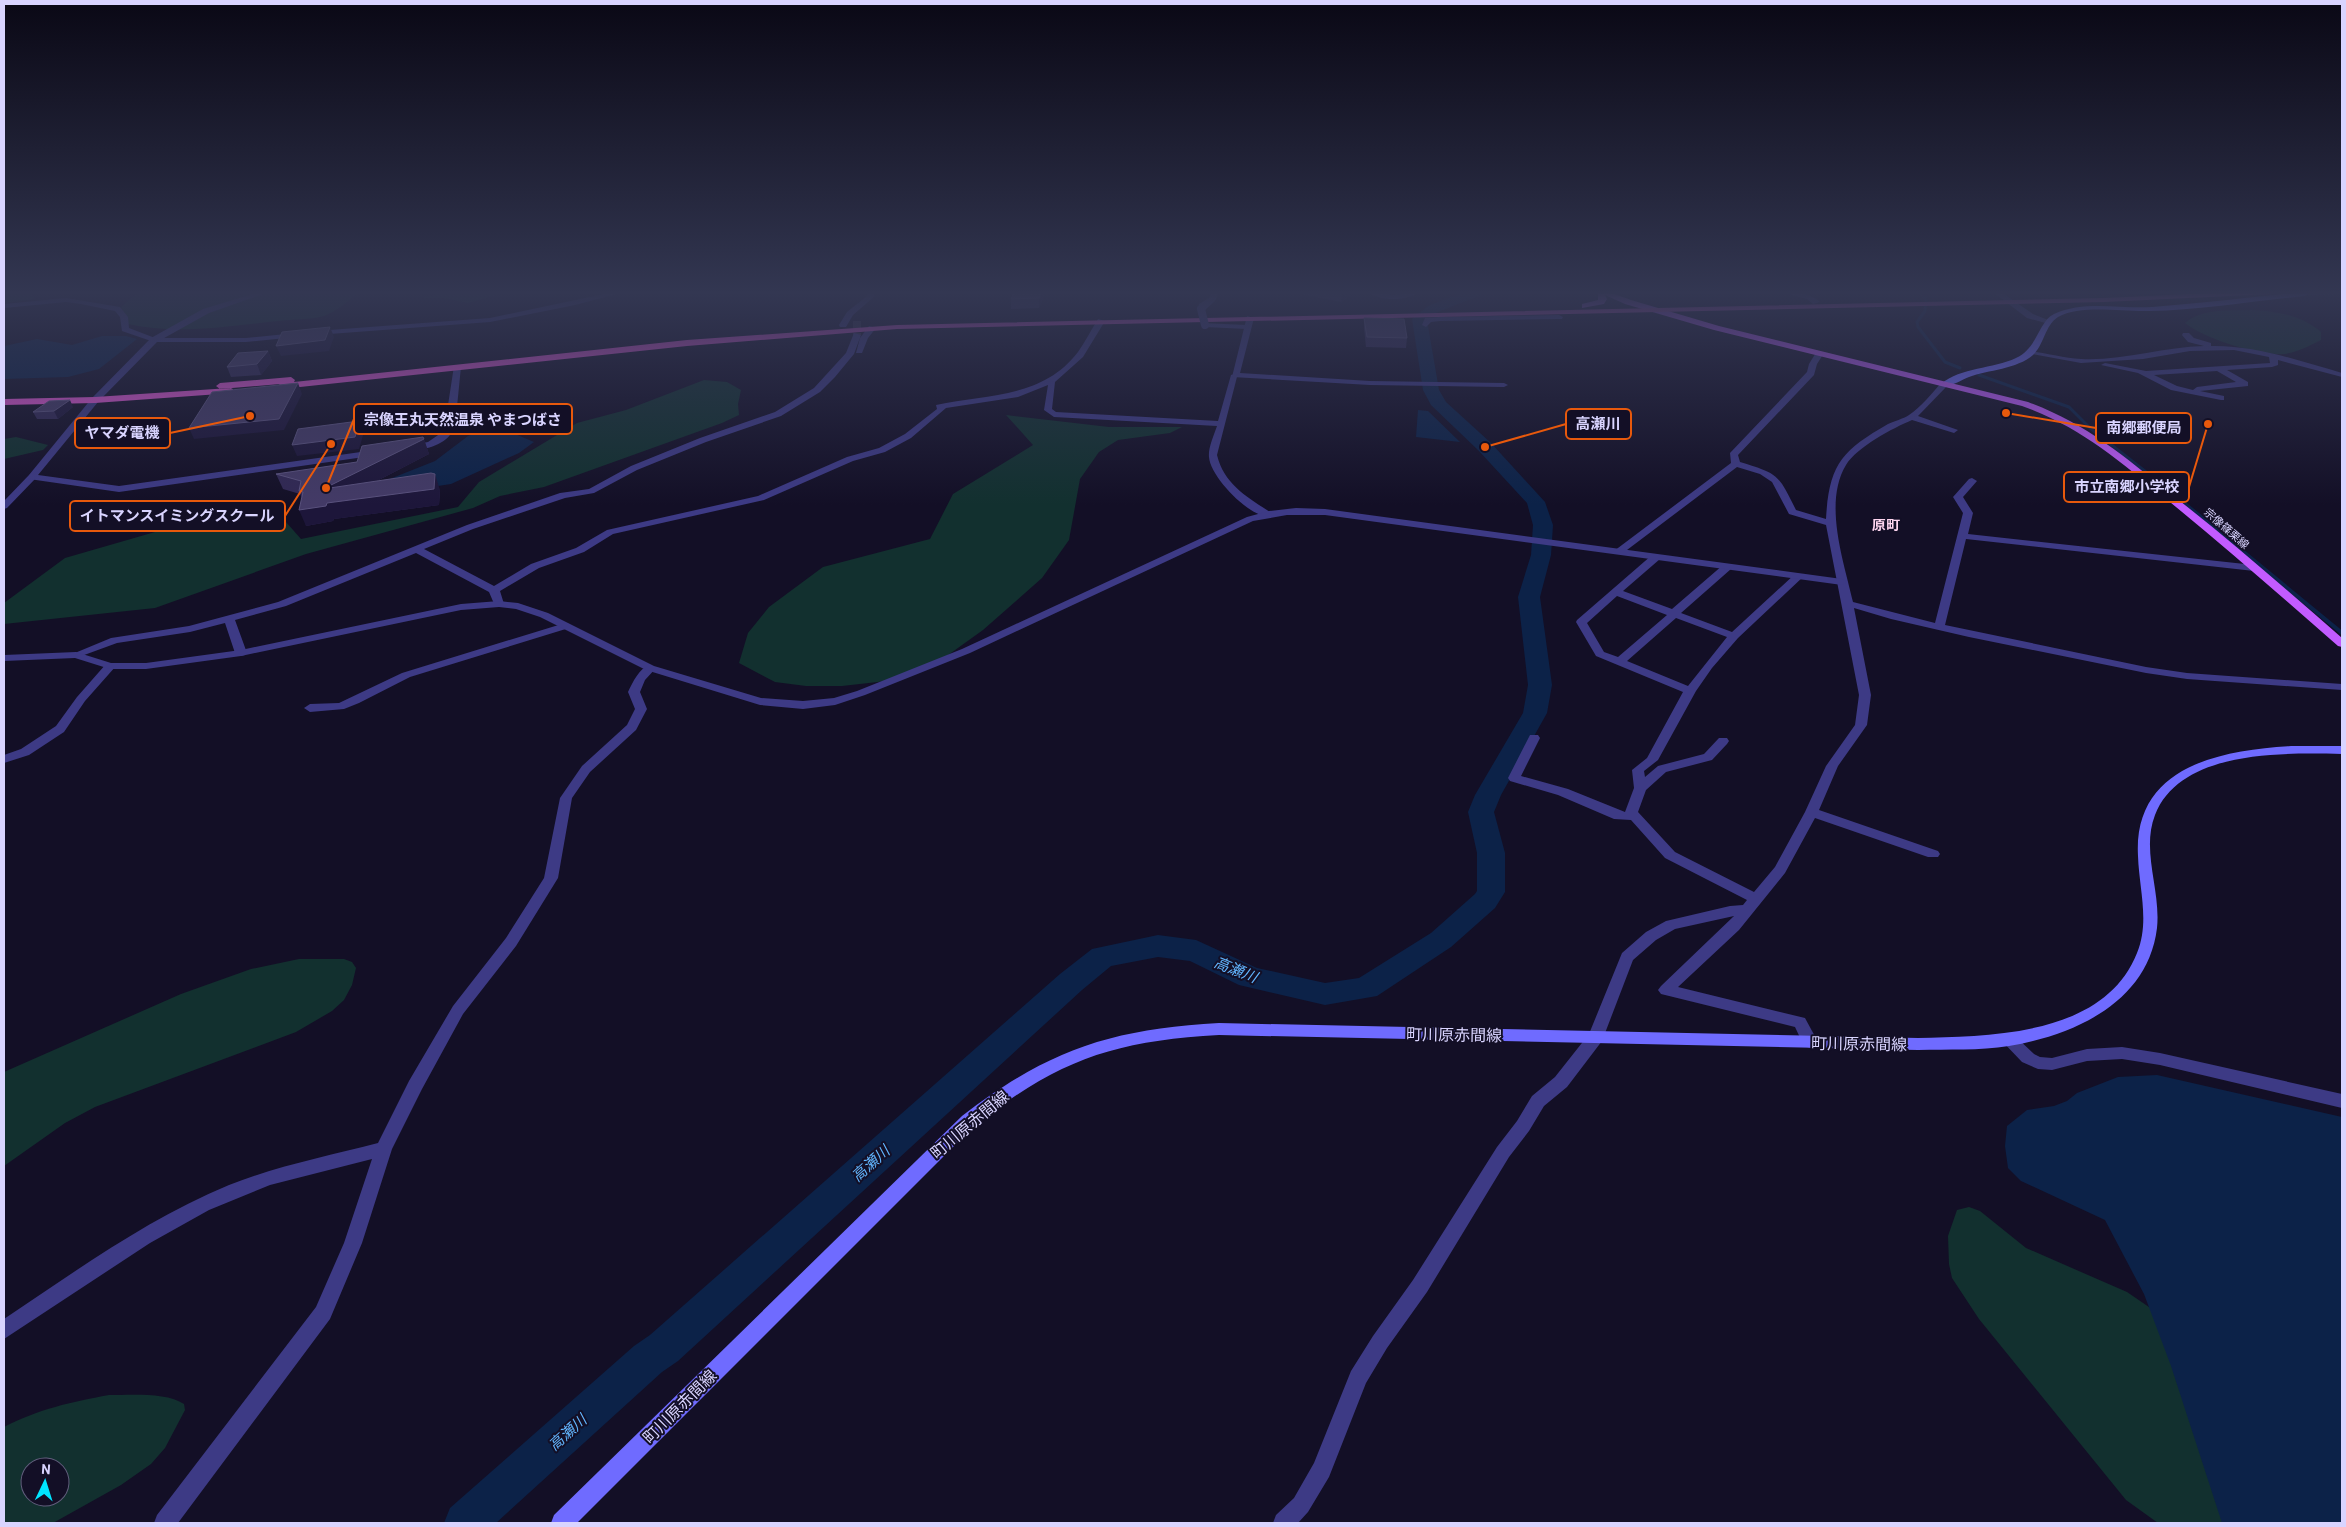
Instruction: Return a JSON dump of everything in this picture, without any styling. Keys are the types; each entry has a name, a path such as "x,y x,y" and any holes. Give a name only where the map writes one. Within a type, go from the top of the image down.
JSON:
{"highway":[{"path":"4,402 302,379 449,363"},
{"path":"4,395 99,396 221,391 501,363"}],"main road":[{"name":"宗像篠栗線","path":"1861,363 2025,404 2072,422 2092,434 2190,513 2342,644"},
{"path":"1945,384 1966,375 2009,363"},
{"name":"町川原赤間線","path":"562,1523 968,1121 1018,1084 1070,1056 1125,1039 1191,1030 1272,1030 1943,1044 2009,1040 2084,1018 2116,995 2127,984 2138,968 2148,945 2150,925 2145,846 2146,829 2150,813 2170,786 2198,767 2258,751 2342,750"}],"street":[{"path":"4,506 32,477 99,396 131,363"},
{"path":"4,658 76,655 115,640 190,629 298,599 416,549 562,495 591,491 634,468 703,440 778,414 816,390 842,363"},
{"path":"494,590 535,566 580,550 610,532 761,498 850,459 882,450 921,426 942,409 939,407 1018,395 1035,386 1051,381 1071,363"},
{"path":"1237,363 1213,455 1222,480 1266,514"},
{"path":"1736,464 1733,455 1811,374 1813,363"},
{"path":"2091,363 2131,368 2148,373 2163,383 2181,390 2221,398"},
{"path":"2148,373 2272,365 2275,363"},
{"path":"2299,363 2342,375"},
{"path":"32,477 114,489 126,489 432,443 445,436 448,431 457,368"},
{"path":"2181,390 2245,384 2219,369"},
{"path":"1234,375 1504,386"},
{"path":"1051,381 1052,386 1048,410 1054,414 1221,424"},
{"path":"1810,1042 1800,1022 1666,990 1734,926 1780,870 1812,812 1832,766 1860,725 1864,695 1857,647 1842,582 1837,543 1831,523 1832,500 1837,474 1843,462 1891,426 1912,417 1945,384"},
{"path":"1912,417 1954,430"},
{"path":"1736,464 1763,472 1776,480 1792,512 1831,523"},
{"path":"1619,551 1736,464"},
{"path":"1940,627 1968,513 1958,497 1972,481"},
{"path":"76,655 110,666 146,666 241,653 461,607 499,604 518,606 650,668 760,701 803,705 835,701 861,693 966,651 1228,529 1266,514 1294,510 1325,512 1842,582"},
{"path":"1962,536 2254,568"},
{"path":"416,549 494,590 499,604"},
{"path":"1656,557 1581,622 1600,654 1690,691"},
{"path":"1619,662 1727,567"},
{"path":"1751,904 1701,869 1670,855 1631,813 1640,788 1638,770 1652,760 1690,691 1734,636 1799,576"},
{"path":"1616,592 1734,636"},
{"path":"1847,604 1863,606 1895,617 1940,627 2187,676 2342,687"},
{"path":"229,619 241,653"},
{"path":"310,708 340,706 355,702 406,675 564,626"},
{"path":"4,759 25,752 60,729 81,699 110,666"},
{"path":"166,1523 323,1313 353,1243 384,1149 415,1086 458,1010 511,942 551,878 566,798 586,769 632,727 641,708 634,692 640,679 650,668"},
{"path":"1534,738 1514,778 1564,792 1619,816 1634,816"},
{"path":"1640,788 1662,769 1708,757 1723,741"},
{"path":"1812,812 1933,854"},
{"path":"1284,1523 1302,1505 1322,1470 1358,1378 1380,1342 1420,1286 1503,1152 1523,1126 1538,1101 1561,1082 1596,1037 1627,958 1638,945 1671,926 1751,904"},
{"path":"2009,1040 2028,1058 2038,1063 2052,1064 2087,1056 2122,1053 2160,1059 2342,1100"},
{"path":"4,1330 148,1233 232,1191 258,1181 384,1149"}],"green space":[{"path":"704,380 727,382 741,390 738,404 739,415 722,423 544,487 500,496 473,508 306,554 155,608 4,624 4,603 65,558 245,506 286,522 301,539 458,507 479,482 577,423 626,410"},
{"path":"1006,415 1109,427 1182,427 1170,433 1118,440 1099,452 1080,479 1069,540 1042,578 983,630 937,663 904,679 842,686 806,686 775,682 739,663 748,633 769,607 823,567 930,539 953,494 1033,445"},
{"path":"16,437 48,445 43,450 4,459 4,439"},
{"path":"299,959 344,959 352,962 356,968 352,985 344,1000 332,1011 296,1032 95,1107 65,1123 4,1166 4,1072 181,994 251,969"},
{"path":"1969,1207 1980,1211 2026,1248 2127,1292 2165,1318 2274,1523 2158,1523 2126,1500 1979,1319 1952,1278 1949,1264 1948,1236 1957,1210"},
{"path":"109,1395 158,1396 177,1400 184,1404 185,1410 165,1448 151,1464 121,1485 53,1523 4,1523 4,1427 68,1403"}],"water":[{"path":"4,363 106,363 99,369 68,377 4,379"},
{"path":"1418,410 1428,411 1460,442 1416,437"},
{"path":"496,426 534,442 519,453 451,484 366,497 367,488 435,461 468,436"},
{"path":"2157,1075 2342,1117 2342,1523 2222,1523 2171,1366 2144,1294 2105,1220 2021,1181 2008,1168 2005,1146 2007,1126 2027,1110 2054,1106 2067,1101 2077,1093 2118,1077"}],"building":[{"path":"230,363 258,363 257,364 227,367"},
{"path":"298,383 279,419 189,428 212,392"},
{"path":"70,400 54,411 33,412 49,401"},
{"path":"359,421 355,437 292,445 298,429"},
{"path":"423,437 424,439 323,489 431,473 435,474 434,489 327,503 326,506 299,510 303,492 299,491 301,481 276,474 357,462 362,446"}],"waterway":[{"name":"高瀬川","path":"465,1523 648,1359 664,1348 1071,982 1081,976 1102,957 1158,946 1196,951 1250,977 1325,994 1366,988 1441,940 1485,901 1491,892 1491,853 1481,812 1488,795 1535,713 1540,685 1529,597 1541,555 1543,525 1536,502 1485,447 1439,405 1431,390 1426,363"},
{"path":"1948,363 1960,368"},
{"path":"1979,375 2069,407 2090,428 2165,487"},
{"path":"2163,486 2342,633"}],"place":[{"name":"南郷郵便局","path":"2006,413"},
{"name":"ヤマダ電機","path":"250,416"},
{"name":"市立南郷小学校","path":"2208,424"},
{"name":"イトマンスイミングスクール","path":"331,444"},
{"name":"高瀬川","path":"1485,447"},
{"name":"宗像王丸天然温泉 やまつばさ","path":"326,488"}],"district":[{"name":"原町","path":"1886,524"}]}
